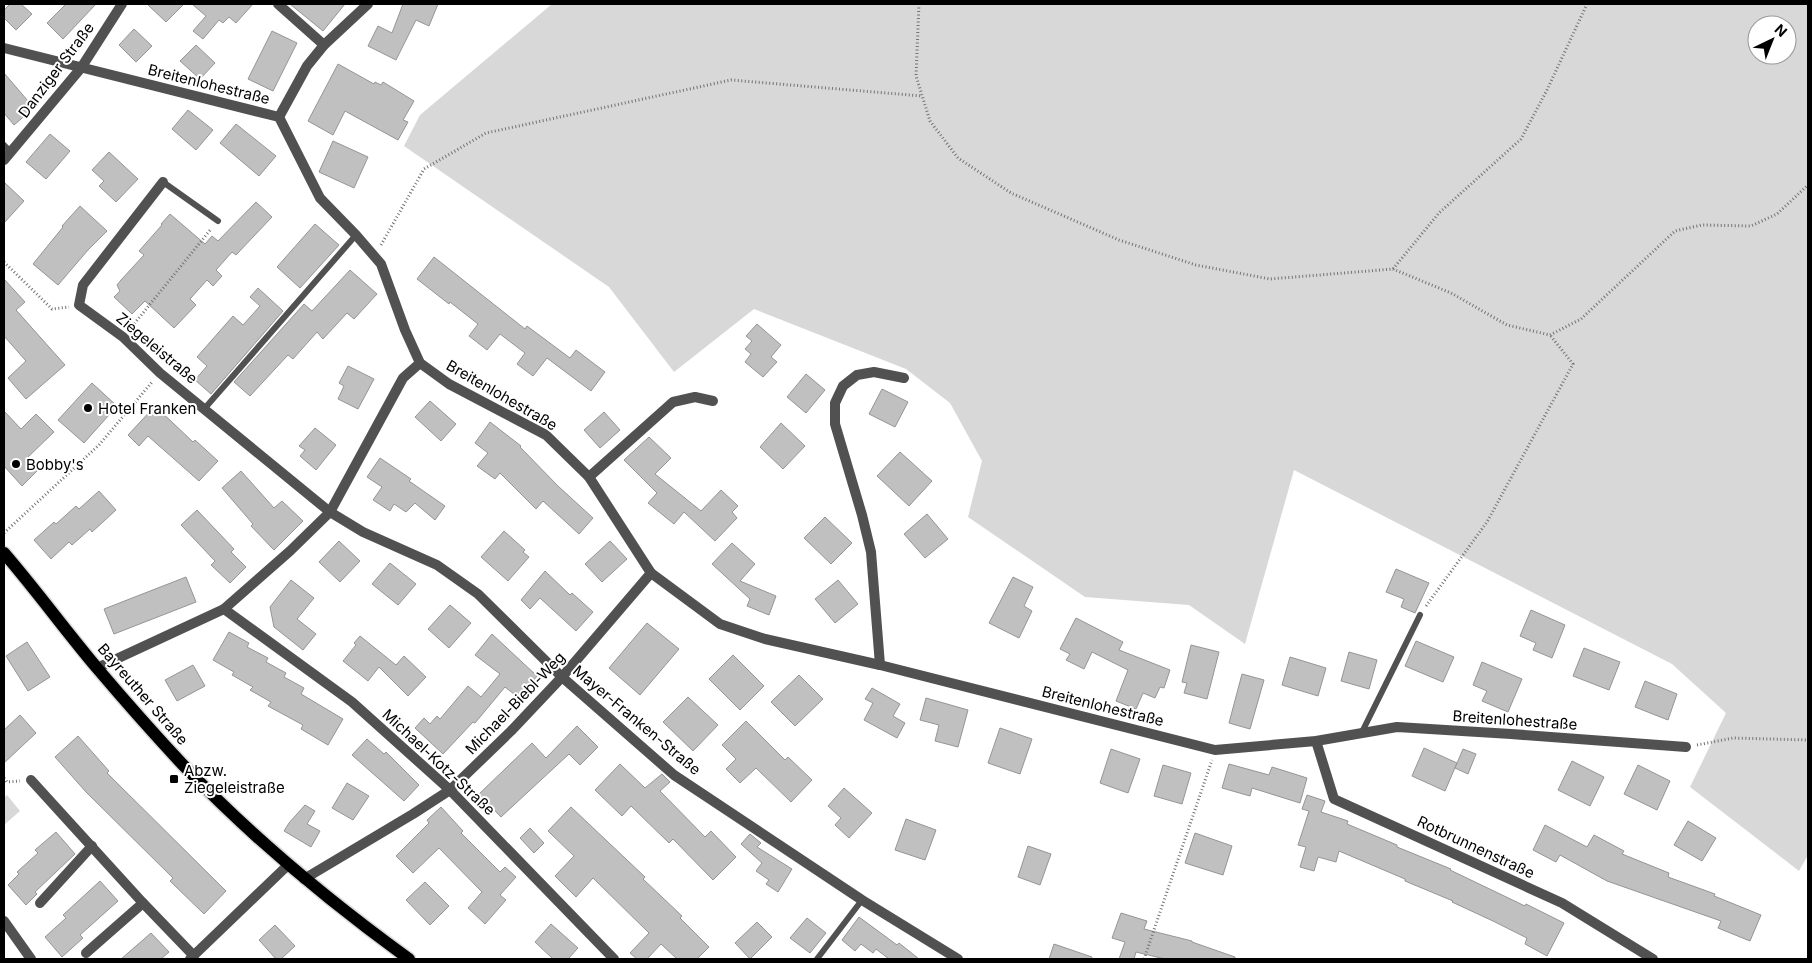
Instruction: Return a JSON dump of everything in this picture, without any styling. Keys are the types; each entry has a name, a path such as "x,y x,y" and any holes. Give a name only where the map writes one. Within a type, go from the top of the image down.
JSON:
{"main road":[{"name":"Bayreuther Straße","path":"4,553 31,584 97,668 185,766 246,827 288,865 409,959"}],"street":[{"name":"Danziger Straße","path":"4,160 12,153 80,68 122,4"},
{"path":"278,4 324,45"},
{"path":"279,117 307,66 324,45 368,4"},
{"name":"Breitenlohestraße","path":"4,48 279,117 320,198 381,264 405,330 420,363 449,384 546,435 589,477 651,573 720,624 765,639 880,665 1216,750 1316,742 1397,727 1686,748"},
{"path":"80,306 82,285 163,182"},
{"name":"Ziegeleistraße","path":"80,306 123,337 160,373 330,512"},
{"path":"97,668 224,609 290,551 330,512 402,378 420,363"},
{"path":"880,665 871,552 835,424 836,403 844,386 857,375 874,372 904,378"},
{"path":"589,477 673,402 695,397 713,401"},
{"name":"Mayer-Franken-Straße","path":"330,512 363,532 436,564 478,594 562,677 674,775 862,900 958,959"},
{"name":"Michael-Biebl-Weg","path":"304,878 450,790 511,731 562,677 651,573"},
{"name":"Michael-Kotz-Straße","path":"224,609 352,702 450,790 614,959"},
{"name":"Rotbrunnenstraße","path":"1316,742 1334,799 1562,903 1653,959"},
{"path":"31,780 192,957 288,865"},
{"path":"40,903 92,846"},
{"path":"86,953 143,903"},
{"path":"4,921 32,959"}],"lane":[{"path":"4,145 12,153"},
{"path":"163,182 218,221"},
{"path":"205,408 356,235"},
{"path":"1361,734 1420,615"},
{"path":"818,959 862,900"}],"path":[{"path":"919,4 916,76 930,121 958,158 1011,193 1119,240 1196,265 1270,279 1393,269 1451,292 1507,325 1550,334 1581,319 1675,231 1702,225 1751,226 1777,214 1808,185"},
{"path":"1393,269 1439,213 1521,139 1547,90 1588,4"},
{"path":"374,256 424,169 486,133 731,80 922,96"},
{"path":"123,337 218,221"},
{"path":"4,262 52,309 80,306"},
{"path":"1420,615 1488,522 1573,364 1550,334"},
{"path":"4,533 99,445 160,373"},
{"path":"1686,748 1733,738 1808,740"},
{"path":"1144,959 1216,750"},
{"path":"4,778 8,782 31,780"}],"shaded area":[{"path":"552,4 1808,4 1808,855 1799,871 1690,787 1726,713 1672,664 1294,470 1245,644 1189,605 1085,597 968,517 982,461 950,403 906,369 754,309 674,372 609,287 404,146 420,115"},
{"path":"7,795 20,811 4,825 4,798"}],"building":[{"path":"10,4 21,4 32,14 16,30 4,18 4,10"},
{"path":"66,4 96,4 63,39 47,23"},
{"path":"147,4 184,4 166,22"},
{"path":"192,4 253,4 236,23 229,17 223,23 219,20 203,39 193,31 206,16"},
{"path":"290,4 345,4 323,31"},
{"path":"403,4 438,4 429,26 416,20 396,60 368,46 378,26 392,33"},
{"path":"134,29 152,46 136,62 119,45"},
{"path":"272,31 297,43 273,91 248,79"},
{"path":"196,45 215,63 200,79 180,61"},
{"path":"338,64 374,84 375,82 381,85 383,82 414,101 403,120 408,122 398,140 345,111 333,135 308,121"},
{"path":"4,73 34,108 14,125 4,113"},
{"path":"188,110 213,130 196,150 172,129"},
{"path":"236,124 276,156 259,176 220,143"},
{"path":"50,134 70,151 46,179 26,162"},
{"path":"333,141 368,157 354,188 319,172"},
{"path":"109,152 138,179 116,202 99,186 104,181 92,170"},
{"path":"4,182 24,201 4,223"},
{"path":"256,202 272,217 236,255 232,252 216,270 222,276 213,286 207,280 190,299 196,305 174,328 145,301 132,314 114,297 120,291 117,285 144,255 139,251 170,214 205,244 212,236 218,241"},
{"path":"80,206 107,231 58,285 33,264"},
{"path":"315,224 339,245 300,288 277,267"},
{"path":"434,257 525,329 527,326 570,358 576,350 605,372 591,391 547,358 533,376 517,364 525,353 500,334 487,350 469,336 478,324 417,279"},
{"path":"350,270 377,294 354,319 347,313 323,339 317,332 293,359 288,355 250,396 234,382 304,304 312,311"},
{"path":"4,279 25,302 16,310 65,365 26,399 8,378 26,361 4,336"},
{"path":"258,288 283,311 211,394 195,380 207,366 197,357 233,316 243,325 260,306 250,297"},
{"path":"757,324 781,345 771,357 777,362 763,377 745,362 751,354 745,349 752,341 746,336"},
{"path":"348,366 374,379 358,409 338,399 344,386 339,383"},
{"path":"806,374 825,390 806,413 787,397"},
{"path":"92,383 117,406 84,443 58,420"},
{"path":"882,389 908,402 895,427 869,414"},
{"path":"430,401 456,424 441,441 415,417"},
{"path":"155,406 193,442 195,440 218,461 199,481 148,436 139,446 128,435"},
{"path":"4,411 21,429 36,414 54,432 28,457 39,469 22,486 4,466"},
{"path":"604,412 620,430 600,448 584,430"},
{"path":"490,422 521,446 558,486 593,518 579,534 543,501 536,509 500,473 495,479 477,466 488,453 475,443"},
{"path":"781,423 805,446 783,469 760,447"},
{"path":"315,428 336,445 316,470 300,456 305,450 299,446"},
{"path":"649,437 671,458 655,474 701,511 721,490 738,506 732,512 737,518 715,541 684,512 674,524 648,503 657,493 624,460"},
{"path":"900,452 932,481 909,506 877,476"},
{"path":"380,458 411,479 409,481 445,506 435,520 415,503 406,512 394,504 390,511 373,500 382,487 367,477"},
{"path":"241,471 274,508 282,501 303,521 274,550 251,526 253,524 222,488"},
{"path":"99,491 116,510 92,532 90,529 72,545 69,542 51,559 34,540 76,506 79,509"},
{"path":"197,510 234,549 231,552 246,567 230,583 211,565 215,561 181,525"},
{"path":"927,514 948,539 925,558 904,534"},
{"path":"825,517 852,543 831,564 804,538"},
{"path":"504,531 525,550 523,552 529,557 508,581 481,557"},
{"path":"339,541 360,561 340,582 319,562"},
{"path":"610,541 627,559 602,582 585,564"},
{"path":"732,543 755,564 740,581 776,596 769,615 747,606 750,599 712,564"},
{"path":"390,563 416,584 398,605 372,584"},
{"path":"1396,569 1429,583 1415,613 1401,607 1404,599 1386,592"},
{"path":"545,571 570,595 572,593 593,612 576,631 540,598 530,609 521,600"},
{"path":"186,577 196,602 114,634 104,609"},
{"path":"1013,577 1033,587 1024,606 1032,611 1019,638 989,623"},
{"path":"291,580 314,598 297,619 316,634 303,650 274,627 270,607"},
{"path":"838,580 858,604 835,623 815,599"},
{"path":"450,605 471,623 449,648 428,629"},
{"path":"1531,610 1565,625 1552,658 1533,650 1536,643 1520,636"},
{"path":"1076,618 1123,642 1119,650 1170,670 1164,688 1160,687 1155,698 1143,693 1136,709 1116,701 1128,670 1092,652 1084,669 1066,660 1070,654 1060,649"},
{"path":"647,623 679,649 640,695 609,668"},
{"path":"229,632 249,643 247,647 268,658 266,662 286,673 284,677 304,688 301,694 343,719 328,745 301,729 303,725 268,706 271,702 250,690 253,687 232,675 234,672 213,660"},
{"path":"492,634 537,676 519,698 505,687 475,723 473,722 443,754 415,728 424,718 430,724 437,716 440,719 468,686 481,697 500,674 475,655"},
{"path":"360,636 396,665 404,656 426,677 408,696 379,667 368,681 343,661 356,645 354,643"},
{"path":"1416,641 1454,657 1443,682 1405,666"},
{"path":"27,642 50,677 28,691 6,656"},
{"path":"1191,645 1219,652 1207,699 1184,693 1187,683 1182,682"},
{"path":"1584,648 1620,662 1609,690 1573,676"},
{"path":"1349,652 1377,660 1369,689 1341,681"},
{"path":"733,655 764,686 740,710 709,679"},
{"path":"1290,657 1326,668 1318,696 1282,685"},
{"path":"1482,662 1522,679 1508,712 1482,701 1487,691 1473,685"},
{"path":"193,665 205,686 177,701 165,680"},
{"path":"1242,674 1264,680 1250,729 1229,723"},
{"path":"799,675 823,699 795,726 771,702"},
{"path":"1645,681 1677,694 1668,720 1635,707"},
{"path":"872,688 900,704 893,716 905,723 897,738 864,720 873,703 865,699"},
{"path":"688,697 718,725 693,751 663,722"},
{"path":"926,698 968,710 958,747 935,741 939,725 920,720"},
{"path":"20,715 36,733 4,763 4,730"},
{"path":"746,721 785,760 788,757 812,780 791,802 756,768 740,783 726,769 736,759 722,745"},
{"path":"577,726 598,747 580,765 569,754 501,817 479,794 532,743 546,758"},
{"path":"1000,728 1032,739 1020,774 988,763"},
{"path":"78,736 109,771 107,773 226,891 204,914 170,881 173,878 86,792 55,757"},
{"path":"367,739 384,754 386,752 419,785 404,801 352,755"},
{"path":"1424,748 1457,763 1445,791 1412,776"},
{"path":"1111,749 1140,759 1128,793 1100,783"},
{"path":"1463,749 1476,754 1468,774 1455,768"},
{"path":"1572,761 1604,777 1590,806 1558,790"},
{"path":"620,764 645,788 662,774 670,782 660,791 705,837 711,831 736,857 713,880 673,839 669,843 631,806 622,816 595,790"},
{"path":"1229,764 1269,775 1272,767 1307,778 1300,803 1252,788 1250,796 1222,788"},
{"path":"1163,765 1191,773 1182,804 1154,796"},
{"path":"1638,765 1670,781 1657,810 1624,794"},
{"path":"347,783 369,796 353,820 332,808"},
{"path":"844,788 872,813 849,838 835,825 841,818 828,806"},
{"path":"1307,795 1325,801 1321,812 1348,821 1347,824 1451,869 1564,923 1547,956 1525,944 1527,938 1453,901 1339,851 1336,862 1318,857 1314,871 1300,867 1306,847 1298,845 1309,811 1302,809"},
{"path":"305,805 315,811 307,824 320,831 311,847 284,831"},
{"path":"441,807 463,831 461,833 500,872 505,867 516,877 500,895 506,900 485,924 468,908 482,892 439,848 413,873 396,856 429,823 427,820"},
{"path":"571,807 645,877 643,879 682,916 680,918 709,947 697,959 677,959 661,944 647,959 637,959 630,953 649,933 593,878 576,897 555,876 574,856 548,831"},
{"path":"906,819 936,830 925,860 895,850"},
{"path":"1688,821 1716,838 1702,861 1674,845"},
{"path":"1545,825 1587,847 1594,835 1624,851 1622,854 1669,873 1668,877 1715,894 1714,896 1761,915 1750,941 1718,928 1721,921 1607,881 1560,855 1556,862 1533,850"},
{"path":"530,828 544,843 534,853 520,838"},
{"path":"56,832 75,854 35,892 37,894 26,905 8,885 19,874 17,872 38,853 35,850"},
{"path":"1195,833 1232,846 1223,875 1185,863"},
{"path":"750,834 761,843 757,847 792,869 778,892 766,884 769,880 756,871 762,863 741,844"},
{"path":"1028,846 1051,854 1040,885 1018,877"},
{"path":"100,881 118,901 80,935 83,938 62,957 45,937 66,918 63,915"},
{"path":"425,882 449,906 430,925 406,900"},
{"path":"1121,913 1147,921 1144,929 1192,941 1235,957 1235,959 1165,959 1136,952 1134,959 1119,959 1125,942 1112,938"},
{"path":"859,917 897,945 899,943 919,959 889,959 876,949 873,953 861,944 855,951 842,940"},
{"path":"807,918 826,933 810,953 790,938"},
{"path":"757,922 772,937 750,959 735,943"},
{"path":"551,924 578,948 568,959 553,959 535,942"},
{"path":"275,925 295,946 281,959 276,959 259,940"},
{"path":"151,933 169,952 161,959 121,959"},
{"path":"1054,944 1092,957 1091,959 1049,959"}],"place":[{"name":"Hotel Franken","path":"88,408"},
{"name":"Bobby's","path":"16,464"},
{"name":"Abzw. Ziegeleistraße","path":"174,779"}]}
